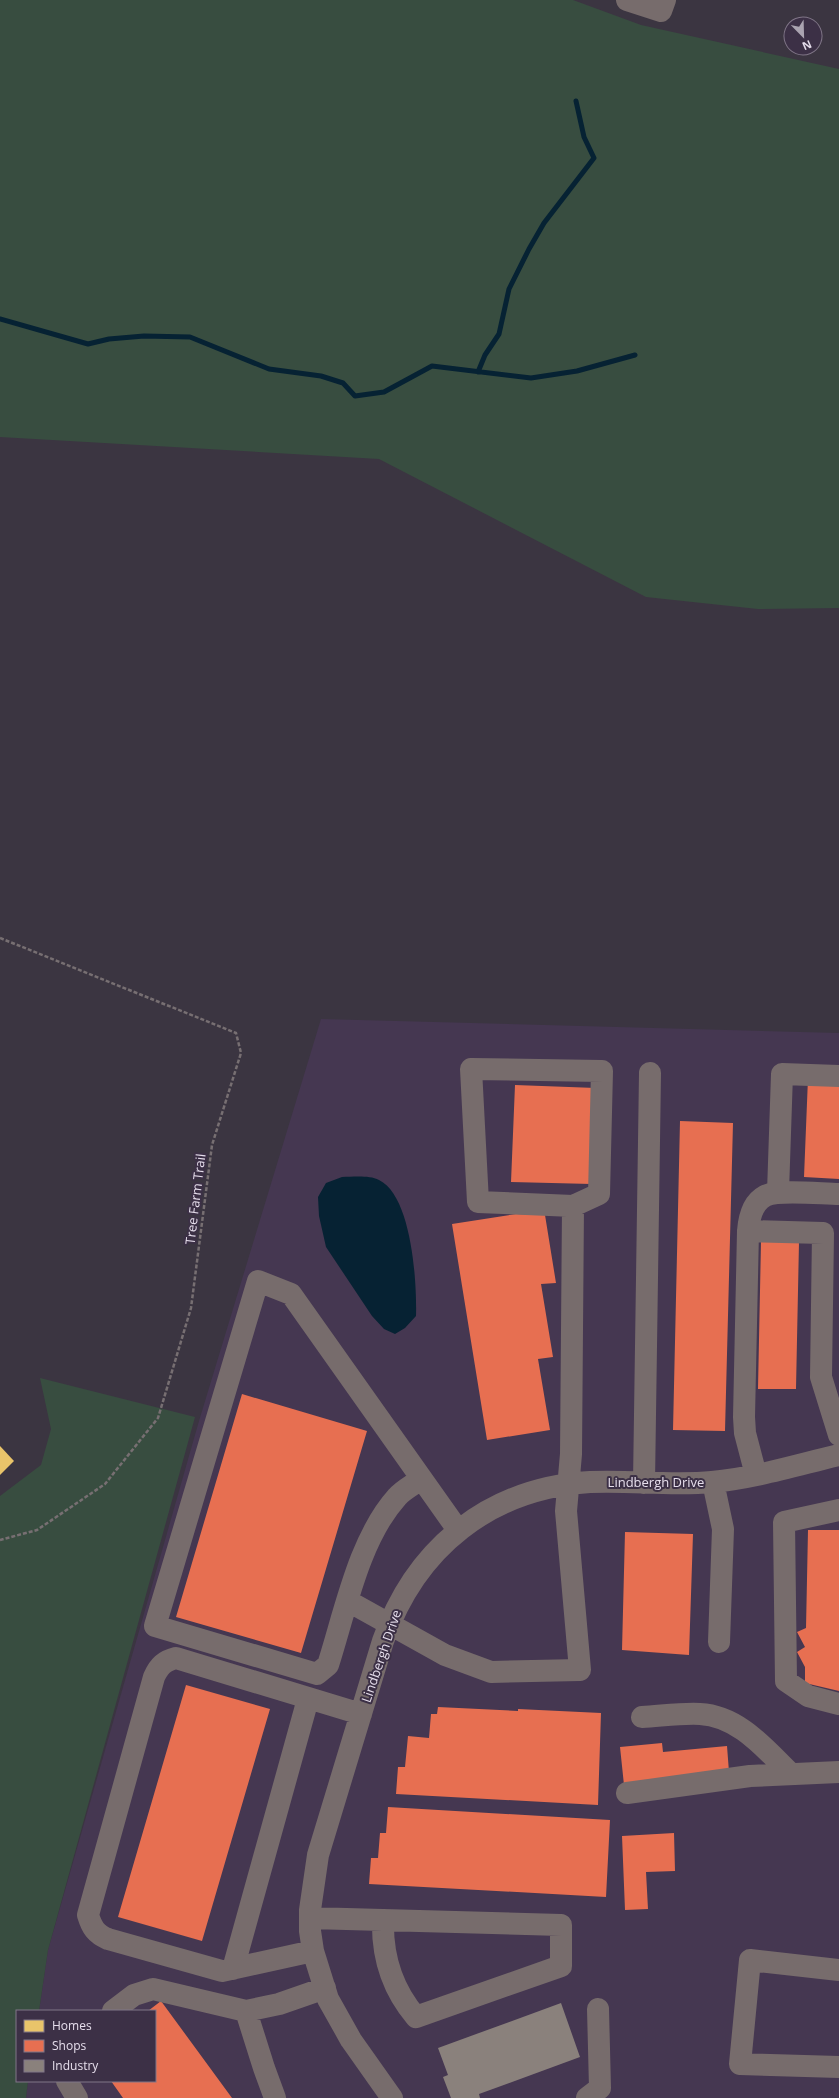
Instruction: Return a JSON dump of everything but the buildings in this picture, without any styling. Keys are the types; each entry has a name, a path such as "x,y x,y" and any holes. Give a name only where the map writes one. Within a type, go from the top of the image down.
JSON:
{"street":[{"path":"627,0 663,5"},
{"path":"471,1069 602,1071 599,1194 573,1206 478,1202 471,1069"},
{"path":"644,1483 650,1073"},
{"path":"778,1192 782,1074 839,1076"},
{"path":"756,1475 745,1433 744,1416 748,1231 750,1216 755,1205 765,1196 778,1192 839,1194"},
{"path":"348,1601 390,1623 445,1655 491,1672 580,1670 566,1511 571,1454 573,1206"},
{"path":"748,1231 823,1233 821,1378 839,1435"},
{"path":"421,1479 398,1496 376,1528 365,1549 328,1665 317,1674 155,1626 258,1281 291,1294 458,1530"},
{"name":"Lindbergh Drive","path":"391,2097 351,2040 328,1999 313,1951 310,1918 318,1855 390,1623 409,1585 437,1549 458,1530 484,1512 509,1500 534,1491 568,1484 592,1482 678,1485 713,1482 756,1475 839,1455"},
{"path":"713,1482 723,1529 718,1642"},
{"path":"839,1510 784,1522 786,1681 808,1696 839,1704"},
{"path":"313,1951 222,1971 98,1935 91,1927 88,1915 154,1677 159,1667 166,1660 176,1658 361,1714"},
{"path":"233,1969 308,1699"},
{"path":"642,1716 702,1714 730,1721 753,1736 791,1774"},
{"path":"627,1794 750,1776 839,1772"},
{"path":"310,1918 383,1920 561,1925 561,1966 416,2017 406,2006 394,1983 386,1959 382,1940 383,1920"},
{"path":"839,1970 750,1960 740,2064 839,2067"},
{"path":"114,2010 134,1995 153,1989 246,2011 259,2010 325,1988"},
{"path":"587,2098 600,2088 598,2009"},
{"path":"246,2011 275,2098"},
{"path":"68,2082 77,2098"}],"path":[{"name":"Tree Farm Trail","path":"0,938 236,1033 241,1053 212,1145 191,1308 158,1418 105,1484 37,1530 0,1540"}],"shaded area":[{"path":"321,1019 839,1033 839,2098 26,2098 28,2082 156,2082 156,2010 39,2010 48,1950 199,1421"}],"green space":[{"path":"0,0 573,0 641,25 839,69 839,608 758,609 646,597 379,459 0,437"},
{"path":"40,1378 195,1417 48,1950 39,2010 16,2010 16,2082 28,2082 26,2098 0,2098 0,1496 41,1465 51,1429"}],"water":[{"path":"342,1177 375,1178 390,1189 399,1203 410,1242 415,1283 416,1316 405,1328 395,1334 384,1329 372,1316 326,1247 319,1216 318,1197 326,1183"}],"waterway":[{"path":"478,372 485,355 499,334 509,289 529,249 544,223 594,158 584,137 576,101"},
{"path":"0,319 88,344 109,339 144,336 190,337 269,369 321,376 343,383 355,396 384,392 432,366 531,378 577,371 635,355"}]}
